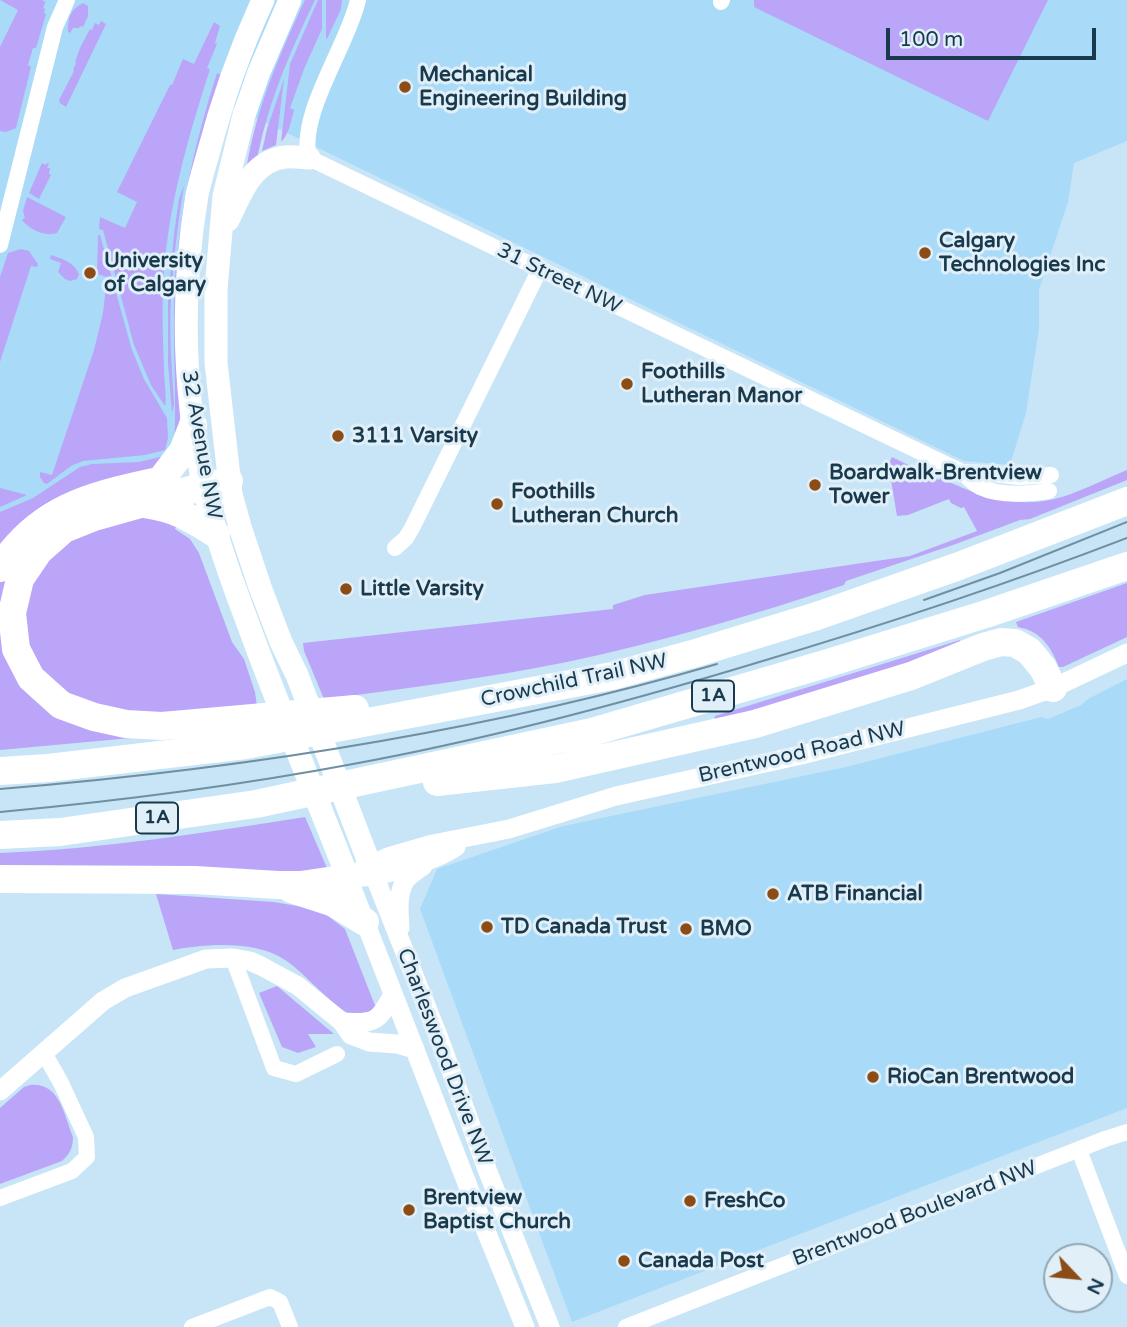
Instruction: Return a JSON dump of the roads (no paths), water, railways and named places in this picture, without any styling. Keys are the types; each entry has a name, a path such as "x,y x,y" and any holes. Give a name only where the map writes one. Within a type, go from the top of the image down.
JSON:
{"highway":[{"path":"160,481 183,451 193,425"},
{"path":"0,568 10,553 36,526 69,506 105,493 160,481 216,477"},
{"path":"216,477 64,529 39,551 20,579 12,613 16,649 31,678 61,705 94,717 126,724 162,726 385,706 431,710"},
{"name":"Crowchild Trail NW","path":"0,771 246,745 612,676 817,616 959,566 1127,500"},
{"path":"142,504 166,507 186,515 216,534"},
{"name":"1A","path":"0,835 60,832 291,798 592,732 825,664 1127,566"},
{"path":"291,798 555,769 755,724 911,676 1000,642 1015,643 1029,651 1043,668 1053,688"},
{"path":"0,879 195,880 301,885 364,873"},
{"path":"278,885 334,903 365,922"}],"main road":[{"name":"32 Avenue NW","path":"264,0 237,60 220,108 197,194 186,281 187,371 193,425 216,477 232,500 255,574 361,840 364,873"},
{"name":"32 Avenue NW","path":"290,0 244,115 224,196 216,289 216,534 233,586 337,851 364,873"},
{"path":"220,235 251,176 259,167 284,157 309,158"}],"street":[{"path":"0,245 55,27 67,0"},
{"path":"309,158 306,146 309,129 358,0"},
{"name":"31 Street NW","path":"309,158 962,472 1019,477 1050,483"},
{"path":"395,548 412,528 540,269"},
{"name":"Brentwood Road NW","path":"364,873 388,857 410,850 509,829 616,796 802,755 1020,700 1053,688 1127,653"},
{"name":"Brentwood Road NW","path":"364,873 431,859 445,854 471,836"},
{"path":"400,943 401,890 406,879 431,859"},
{"name":"Charleswood Drive NW","path":"364,873 365,922 525,1327"},
{"name":"Charleswood Drive NW","path":"364,873 400,943 551,1327"},
{"path":"233,958 274,1068 296,1074 337,1054"},
{"path":"0,1091 103,1001 125,988 206,959 233,958 250,961 298,986 342,1022 351,1035 382,1045 397,1044 415,1049"},
{"path":"342,1022 373,1021 384,1012 393,994"},
{"path":"0,1198 72,1171 88,1157 86,1138 61,1083 44,1054"},
{"name":"Brentwood Boulevard NW","path":"626,1327 1127,1132"},
{"path":"1079,1150 1127,1276"},
{"path":"192,1327 270,1297 280,1302 290,1327"}],"tram line":[{"path":"924,600 1127,522"},
{"path":"0,812 221,786 353,764 505,732 656,692 850,634 1127,538"},
{"path":"0,789 181,771 362,744 541,709 717,664"}],"place":[{"name":"Mechanical Engineering Building","path":"405,87"},
{"name":"Calgary Technologies Inc","path":"925,253"},
{"name":"University of Calgary","path":"90,273"},
{"name":"Foothills Lutheran Manor","path":"627,384"},
{"name":"3111 Varsity","path":"338,436"},
{"name":"Boardwalk-Brentview Tower","path":"815,485"},
{"name":"Foothills Lutheran Church","path":"497,504"},
{"name":"Little Varsity","path":"346,589"},
{"name":"ATB Financial","path":"773,894"},
{"name":"TD Canada Trust","path":"487,927"},
{"name":"BMO","path":"686,929"},
{"name":"RioCan Brentwood","path":"873,1077"},
{"name":"FreshCo","path":"690,1201"},
{"name":"Brentview Baptist Church","path":"409,1210"},
{"name":"Canada Post","path":"624,1261"}]}
